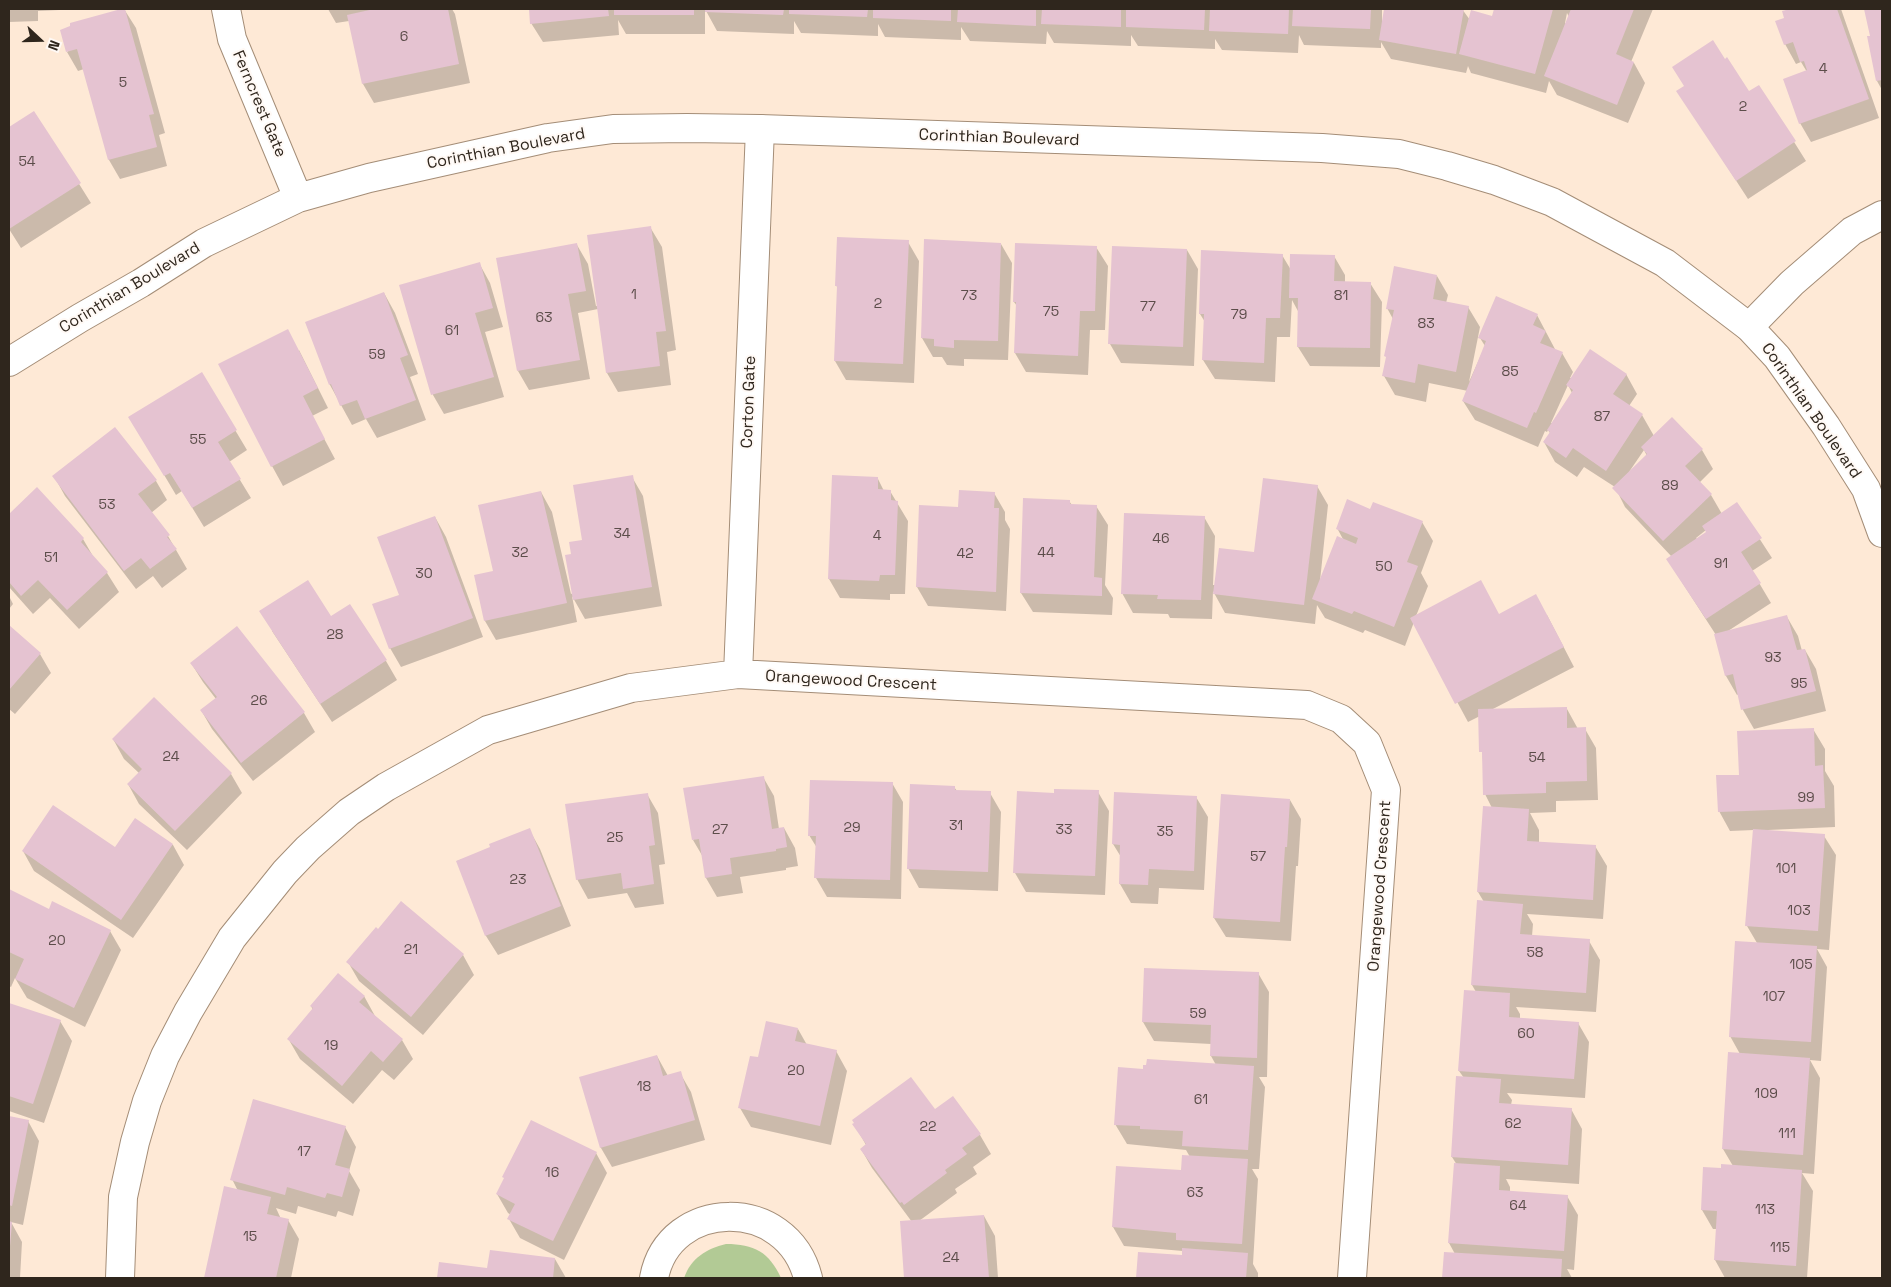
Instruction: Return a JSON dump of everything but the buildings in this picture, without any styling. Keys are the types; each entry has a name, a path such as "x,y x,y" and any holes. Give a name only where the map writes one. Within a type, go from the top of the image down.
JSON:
{"street":[{"name":"Ferncrest Gate","path":"226,9 232,39 298,198"},
{"name":"Corinthian Boulevard","path":"9,362 204,243 298,198 369,178 548,138 613,130 760,129 1322,148 1399,154 1494,180 1552,202 1666,263 1749,327 1777,357 1831,434 1866,489 1882,532"},
{"name":"Corton Gate","path":"738,674 760,129"},
{"path":"1749,327 1792,283 1852,231 1882,215"},
{"name":"Orangewood Crescent","path":"120,1278 123,1196 135,1142 147,1101 165,1056 188,1012 232,938 260,902 308,848 349,812 386,787 488,730 632,688 738,674 1307,706 1341,719 1366,743 1386,790 1352,1278"},
{"path":"654,1278 656,1267 670,1244 692,1226 717,1218 744,1217 769,1226 791,1242 804,1264 808,1278"}],"green space":[{"path":"726,1244 736,1244 760,1251 771,1262 781,1278 684,1278 691,1265 700,1255"}]}
